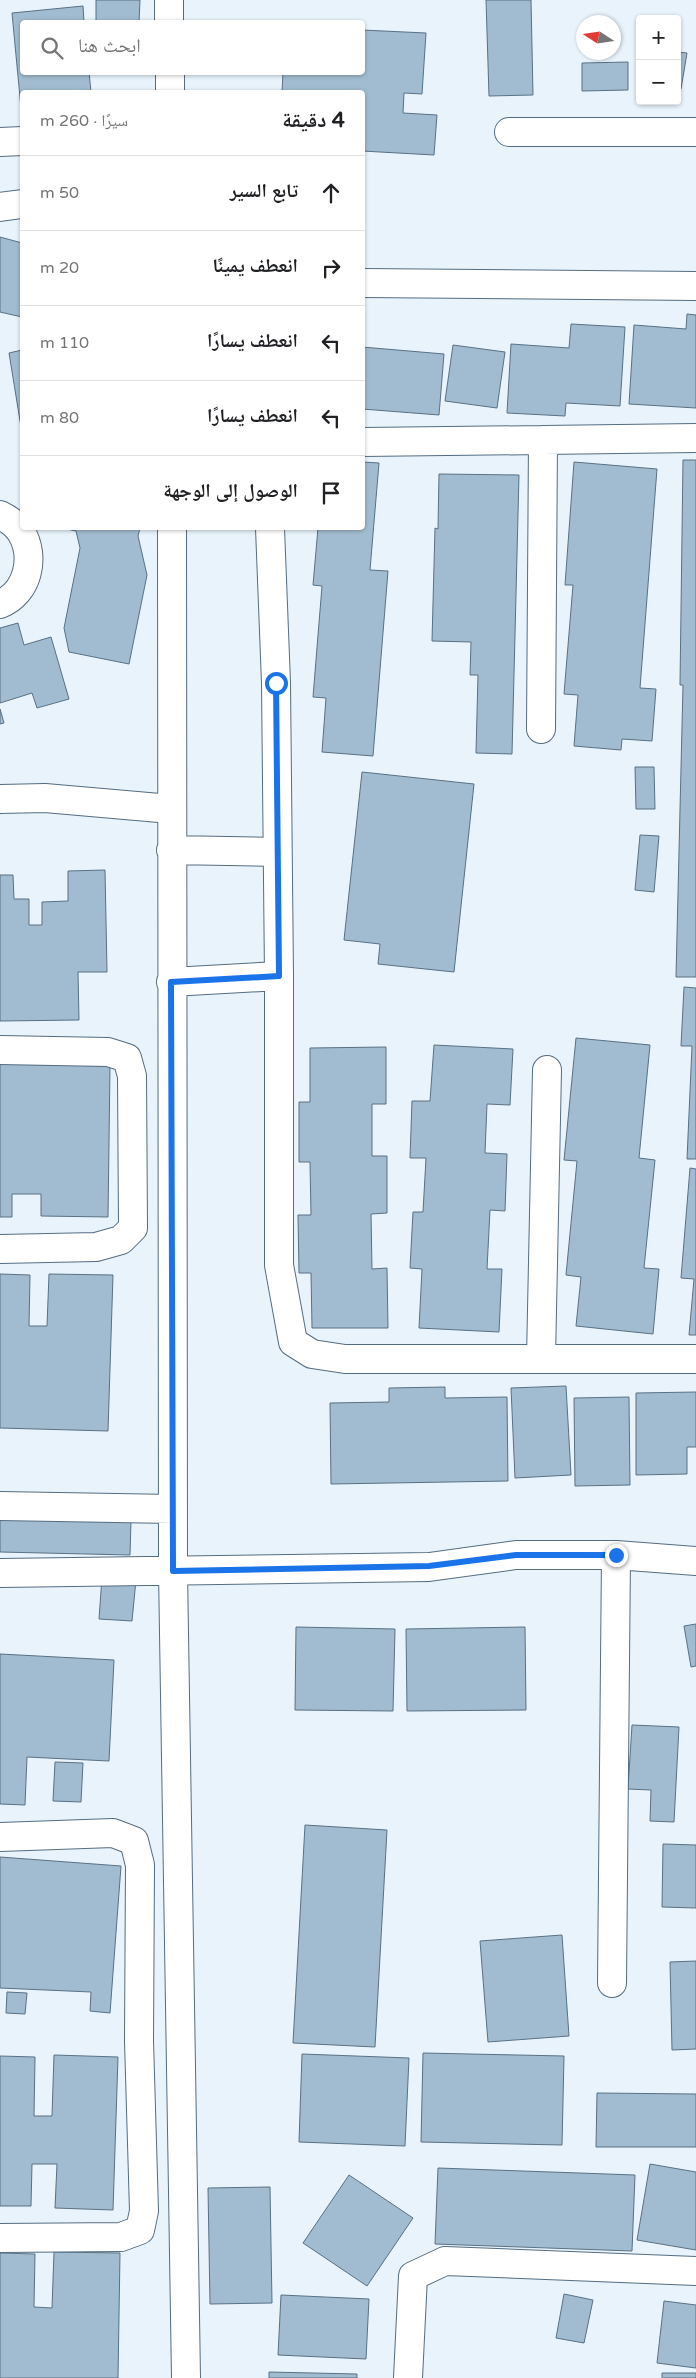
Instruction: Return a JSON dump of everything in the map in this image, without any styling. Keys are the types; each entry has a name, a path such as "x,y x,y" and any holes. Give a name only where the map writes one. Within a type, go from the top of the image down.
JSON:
{"street":[{"path":"169,0 170,20"},
{"path":"170,75 170,90"},
{"path":"509,132 696,132"},
{"path":"0,142 20,141"},
{"path":"0,207 20,204"},
{"path":"365,283 696,286"},
{"path":"365,442 696,438"},
{"path":"541,729 543,440"},
{"path":"0,515 10,521 21,532 28,563 25,581 8,601 0,604"},
{"path":"172,530 173,1571 186,2378"},
{"path":"270,530 276,683 279,1266 293,1342 312,1354 345,1359 696,1359"},
{"path":"0,799 45,798 171,809"},
{"path":"171,850 277,852"},
{"path":"171,982 279,976"},
{"path":"0,1050 108,1052 127,1058 132,1076 133,1218 133,1228 122,1240 96,1247 0,1249"},
{"path":"541,1358 547,1070"},
{"path":"0,1506 173,1509"},
{"path":"0,1573 429,1566 516,1555 616,1555 696,1561"},
{"path":"612,1983 616,1555"},
{"path":"0,1838 112,1833 134,1841 140,1865 139,2042 144,2211 140,2230 121,2237 0,2238"},
{"path":"408,2378 413,2276 445,2261 696,2271"}],"building":[{"path":"96,0 140,0 139,20 96,20"},
{"path":"486,0 531,0 533,95 489,96"},
{"path":"83,6 84,20 20,20 20,75 89,75 91,90 20,90 20,97 12,13"},
{"path":"365,30 426,33 422,94 404,93 403,113 437,115 434,155 365,151 365,90 282,90 283,75 365,75"},
{"path":"681,52 687,53 681,89"},
{"path":"628,62 628,90 582,91 582,63"},
{"path":"0,237 20,242 20,317 0,312"},
{"path":"687,314 696,315 696,408 629,404 634,325 686,329"},
{"path":"571,324 625,327 620,406 566,403 565,416 507,413 511,344 569,348"},
{"path":"453,345 505,352 497,408 445,401"},
{"path":"365,347 444,354 439,415 365,409"},
{"path":"20,350 20,421 9,353"},
{"path":"683,460 696,460 696,977 676,977 683,685 680,685"},
{"path":"365,462 379,463 370,570 388,571 373,756 322,752 326,698 313,697 322,586 313,585 318,530 365,530"},
{"path":"574,462 657,469 640,688 656,689 652,741 622,739 621,750 574,746 578,695 564,694 573,585 565,585"},
{"path":"439,474 519,475 512,754 476,753 478,675 470,675 471,642 432,641 435,528 438,529"},
{"path":"71,530 140,530 138,536 147,575 129,664 69,652 64,628 80,548 76,531"},
{"path":"18,623 24,645 51,637 69,699 37,708 32,693 0,703 0,628"},
{"path":"0,709 4,723 0,724"},
{"path":"635,767 654,767 655,809 636,809"},
{"path":"362,772 474,784 454,972 378,964 380,944 344,940"},
{"path":"640,835 659,836 654,892 635,890"},
{"path":"105,870 107,972 78,972 79,1020 0,1021 0,875 13,875 14,899 29,899 29,925 42,925 42,902 68,901 68,871"},
{"path":"684,987 696,988 696,1159 687,1159 692,1046 681,1046"},
{"path":"576,1038 650,1045 639,1158 655,1160 644,1268 659,1269 653,1334 576,1326 581,1277 566,1275 577,1161 564,1160"},
{"path":"434,1045 513,1049 510,1105 487,1104 485,1153 507,1154 505,1211 490,1210 487,1269 502,1269 499,1332 419,1328 422,1269 410,1268 413,1212 423,1212 426,1158 410,1158 412,1101 430,1101"},
{"path":"386,1047 386,1104 372,1104 372,1156 387,1156 387,1213 371,1214 372,1269 387,1268 388,1328 312,1328 311,1273 299,1273 298,1215 311,1215 310,1162 299,1162 299,1102 310,1102 310,1048"},
{"path":"0,1064 110,1066 108,1217 41,1216 41,1194 12,1194 12,1217 0,1217"},
{"path":"690,1168 696,1169 696,1335 689,1335 694,1279 681,1278"},
{"path":"0,1274 30,1275 29,1326 47,1326 49,1274 113,1275 108,1431 0,1428"},
{"path":"566,1386 571,1475 515,1478 511,1388"},
{"path":"445,1387 445,1398 507,1397 508,1481 331,1484 330,1403 389,1402 389,1388"},
{"path":"696,1392 696,1447 687,1447 687,1474 636,1475 636,1393"},
{"path":"629,1397 630,1485 575,1486 574,1398"},
{"path":"0,1519 131,1521 130,1555 0,1552"},
{"path":"102,1577 136,1580 132,1621 99,1619"},
{"path":"696,1624 696,1666 691,1667 684,1626"},
{"path":"296,1627 395,1629 393,1711 295,1710"},
{"path":"525,1627 526,1710 407,1711 406,1629"},
{"path":"0,1654 114,1660 109,1761 27,1757 25,1805 0,1804"},
{"path":"632,1725 679,1727 674,1822 650,1821 651,1790 628,1789"},
{"path":"55,1762 83,1763 81,1802 53,1801"},
{"path":"305,1825 387,1830 375,2047 293,2043"},
{"path":"663,1844 696,1845 696,1908 662,1907"},
{"path":"0,1857 121,1866 110,2013 90,2011 91,1992 0,1988"},
{"path":"562,1935 569,2036 488,2042 480,1941"},
{"path":"696,1961 696,2049 672,2050 670,1962"},
{"path":"7,1992 27,1993 25,2014 6,2013"},
{"path":"423,2053 564,2056 562,2145 421,2142"},
{"path":"302,2054 409,2058 405,2146 299,2142"},
{"path":"54,2055 118,2057 113,2210 55,2208 57,2164 32,2164 31,2206 0,2206 0,2056 35,2057 34,2116 52,2116"},
{"path":"597,2093 696,2094 696,2147 596,2147"},
{"path":"650,2164 696,2172 696,2250 637,2240"},
{"path":"438,2168 635,2175 632,2251 435,2244"},
{"path":"349,2175 413,2218 367,2286 303,2243"},
{"path":"270,2187 272,2303 210,2304 208,2188"},
{"path":"54,2252 120,2253 118,2378 0,2378 0,2253 35,2254 34,2307 52,2308"},
{"path":"564,2294 593,2300 584,2343 556,2338"},
{"path":"281,2295 369,2299 366,2359 278,2355"},
{"path":"664,2301 696,2305 696,2368 657,2363"},
{"path":"269,2372 357,2374 357,2378 269,2378"},
{"path":"662,2373 696,2373 696,2378 662,2378"}],"route":[{"path":"276,683 279,976 171,982 173,1571 429,1566 516,1555 616,1555"}]}
